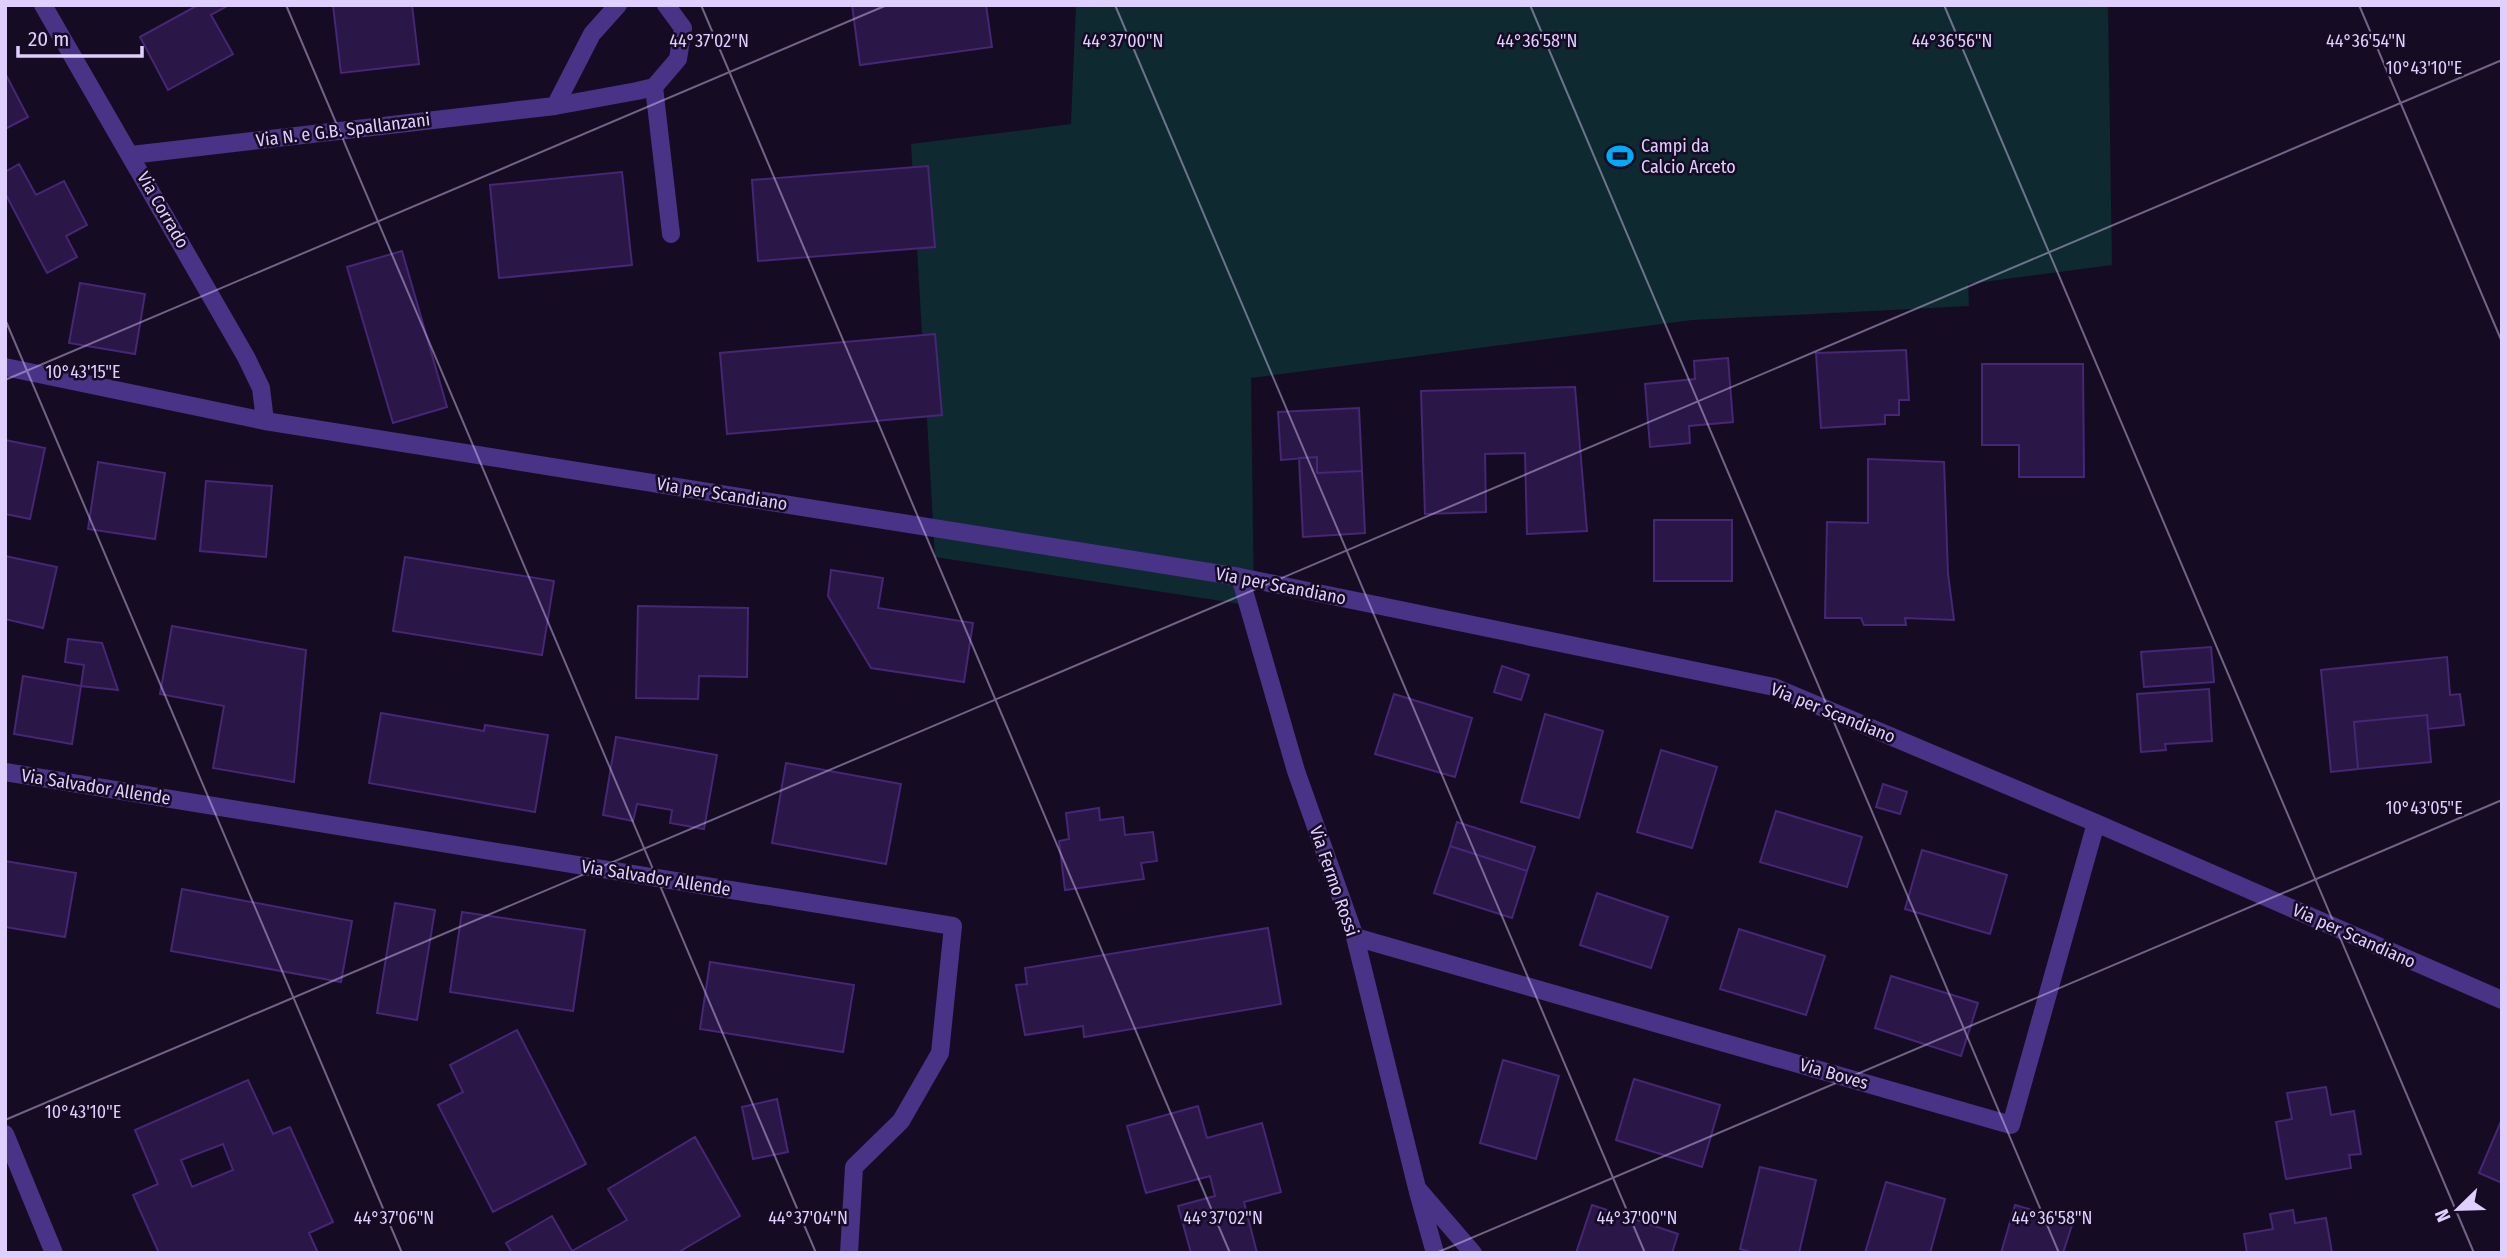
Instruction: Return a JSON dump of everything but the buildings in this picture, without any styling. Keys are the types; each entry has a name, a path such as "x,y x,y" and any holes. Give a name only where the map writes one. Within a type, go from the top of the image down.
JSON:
{"street":[{"name":"Via Corrado","path":"43,5 251,367 261,388 265,421"},
{"path":"555,106 592,34 618,5"},
{"path":"666,5 683,28 678,59 654,87 671,234"},
{"name":"Via N. e G.B. Spallanzani","path":"131,155 555,106 654,87"},
{"name":"Via per Scandiano","path":"5,367 265,421 1240,577 1774,687 2096,823 2502,1000"},
{"name":"Via Fermo Rossi","path":"1240,577 1296,771 1355,937 1435,1253"},
{"name":"Via Salvador Allende","path":"5,772 953,926 940,1053 901,1121 854,1167 849,1253"},
{"name":"Via Boves","path":"1355,937 2011,1125 2096,823"},
{"path":"5,1134 54,1253"},
{"name":"Via Fermo Rossi","path":"1417,1188 1473,1253"}],"green space":[{"path":"1076,5 2108,5 2112,265 1968,284 1969,306 1692,320 1251,378 1254,606 935,557 911,144 1071,124"}],"place":[{"name":"Campi da Calcio Arceto","path":"1620,156"}]}
